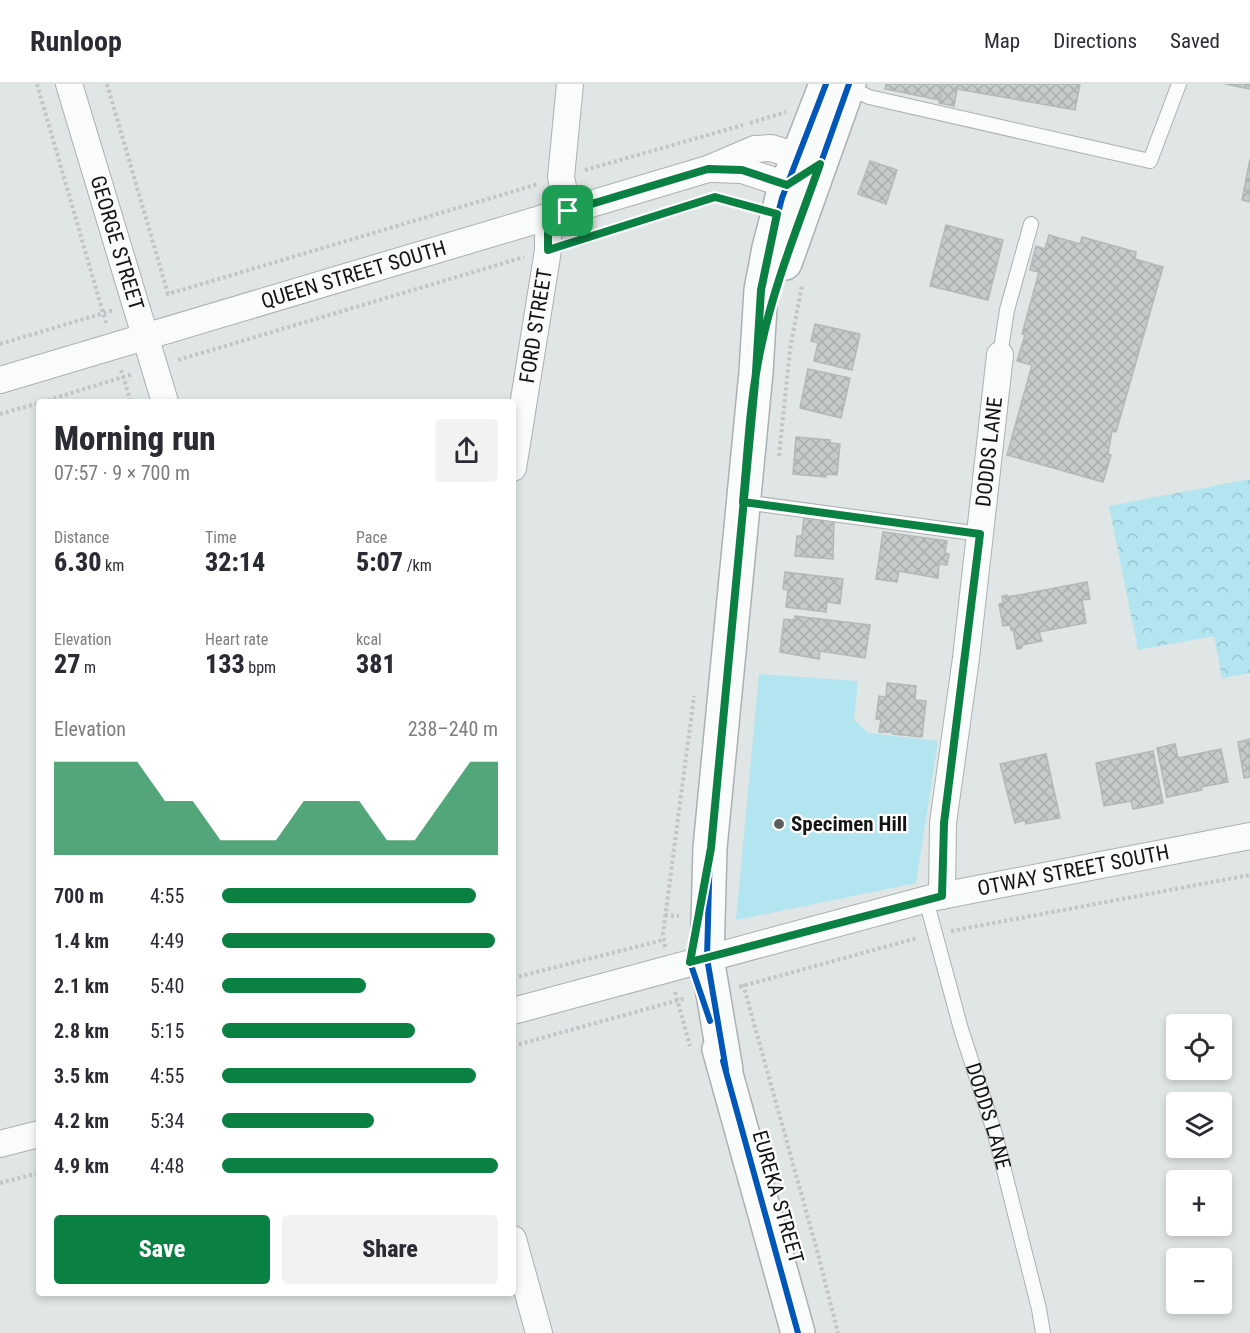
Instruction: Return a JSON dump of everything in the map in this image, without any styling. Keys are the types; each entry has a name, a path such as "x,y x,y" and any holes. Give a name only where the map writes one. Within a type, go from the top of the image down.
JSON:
{"street":[{"name":"GEORGE STREET","path":"69,84 164,399"},
{"name":"FORD STREET","path":"516,449 548,250 558,214 570,84"},
{"name":"EUREKA STREET","path":"798,1333 698,960 711,848 756,372 761,290 795,179 841,85"},
{"name":"QUEEN STREET SOUTH","path":"0,380 708,169 742,170 795,179"},
{"name":"EUREKA STREET","path":"756,372 775,296 795,179"},
{"name":"DODDS LANE","path":"934,898 1000,355"},
{"name":"OTWAY STREET SOUTH","path":"516,1010 934,898 1082,867 1250,836"},
{"path":"0,1144 36,1135"},
{"path":"516,1250 539,1333"}],"lane":[{"path":"841,85 869,97 1150,161 1179,84"},
{"name":"DODDS LANE","path":"1000,355 1006,310 1031,224"},
{"path":"743,502 980,534"},
{"name":"DODDS LANE","path":"934,898 934,934 963,1036 995,1134 1043,1333"}],"path":[{"path":"37,84 103,314"},
{"path":"107,84 168,294 795,109"},
{"path":"50,399 548,250 715,197 795,179"},
{"path":"0,344 135,304"},
{"path":"0,414 36,403"},
{"path":"733,988 934,934 1250,874"},
{"path":"665,915 679,915"},
{"path":"516,977 663,940"},
{"path":"743,986 838,1333"},
{"path":"516,1045 687,998"},
{"path":"0,1183 36,1174"}],"green space":[{"path":"1250,479 1250,673 1222,678 1214,636 1138,650 1109,506"},
{"path":"759,674 858,681 854,720 868,733 938,741 916,883 736,920"}],"building":[{"path":"886,84 942,84 940,100 885,89"},
{"path":"942,84 1080,84 1075,110 957,89 954,106 939,103"},
{"path":"1225,84 1250,84 1250,89"},
{"path":"1250,159 1250,202 1242,200"},
{"path":"870,161 897,170 886,204 858,194"},
{"path":"946,225 1003,240 988,300 930,286"},
{"path":"1049,235 1080,244 1082,237 1136,252 1135,259 1163,267 1116,432 1112,431 1108,454 1111,455 1103,482 1007,455 1032,365 1017,361 1039,272 1030,270 1036,246 1045,249"},
{"path":"815,324 860,334 852,370 814,361 818,343 811,341"},
{"path":"808,369 850,378 841,418 800,408"},
{"path":"796,437 830,440 830,443 840,444 837,475 826,474 826,477 793,474"},
{"path":"804,516 834,519 833,559 795,556 797,536 802,536"},
{"path":"883,532 947,541 945,553 949,554 947,565 939,564 938,578 899,571 897,582 876,579"},
{"path":"785,572 843,579 840,604 827,602 826,612 786,607 788,590 783,589"},
{"path":"1087,582 1090,599 1082,600 1086,623 1039,632 1042,641 1022,645 1022,648 1017,649 1013,629 1011,630 1010,625 1003,626 999,604 1003,603 1002,596 1007,595 1008,597"},
{"path":"795,616 870,625 865,658 820,651 819,659 780,652 784,619 794,620"},
{"path":"887,683 916,686 915,700 926,701 922,737 879,732 881,719 876,719 879,696 886,697"},
{"path":"1250,739 1250,777 1244,778 1238,742"},
{"path":"1175,744 1178,758 1221,749 1228,782 1167,797 1157,748"},
{"path":"1153,751 1163,803 1133,809 1131,801 1104,806 1096,763"},
{"path":"1046,754 1060,818 1026,824 1025,820 1015,823 1000,764"}],"cycle path":[{"path":"726,1070 707,958 710,848 756,372 761,290 782,198 826,84"},
{"path":"764,334 788,255 849,84"},
{"path":"701,903 690,962 710,1021"},
{"path":"723,1061 798,1333"}],"place":[{"name":"Specimen Hill","path":"779,824"}],"route":[{"path":"568,211 548,217 548,250 715,197 777,214 761,290 756,372 751,417 735,589 711,848 690,962 942,896 944,823 980,534 743,502 756,372 761,345 788,255 820,164 787,185 742,170 708,169 568,211"}]}
